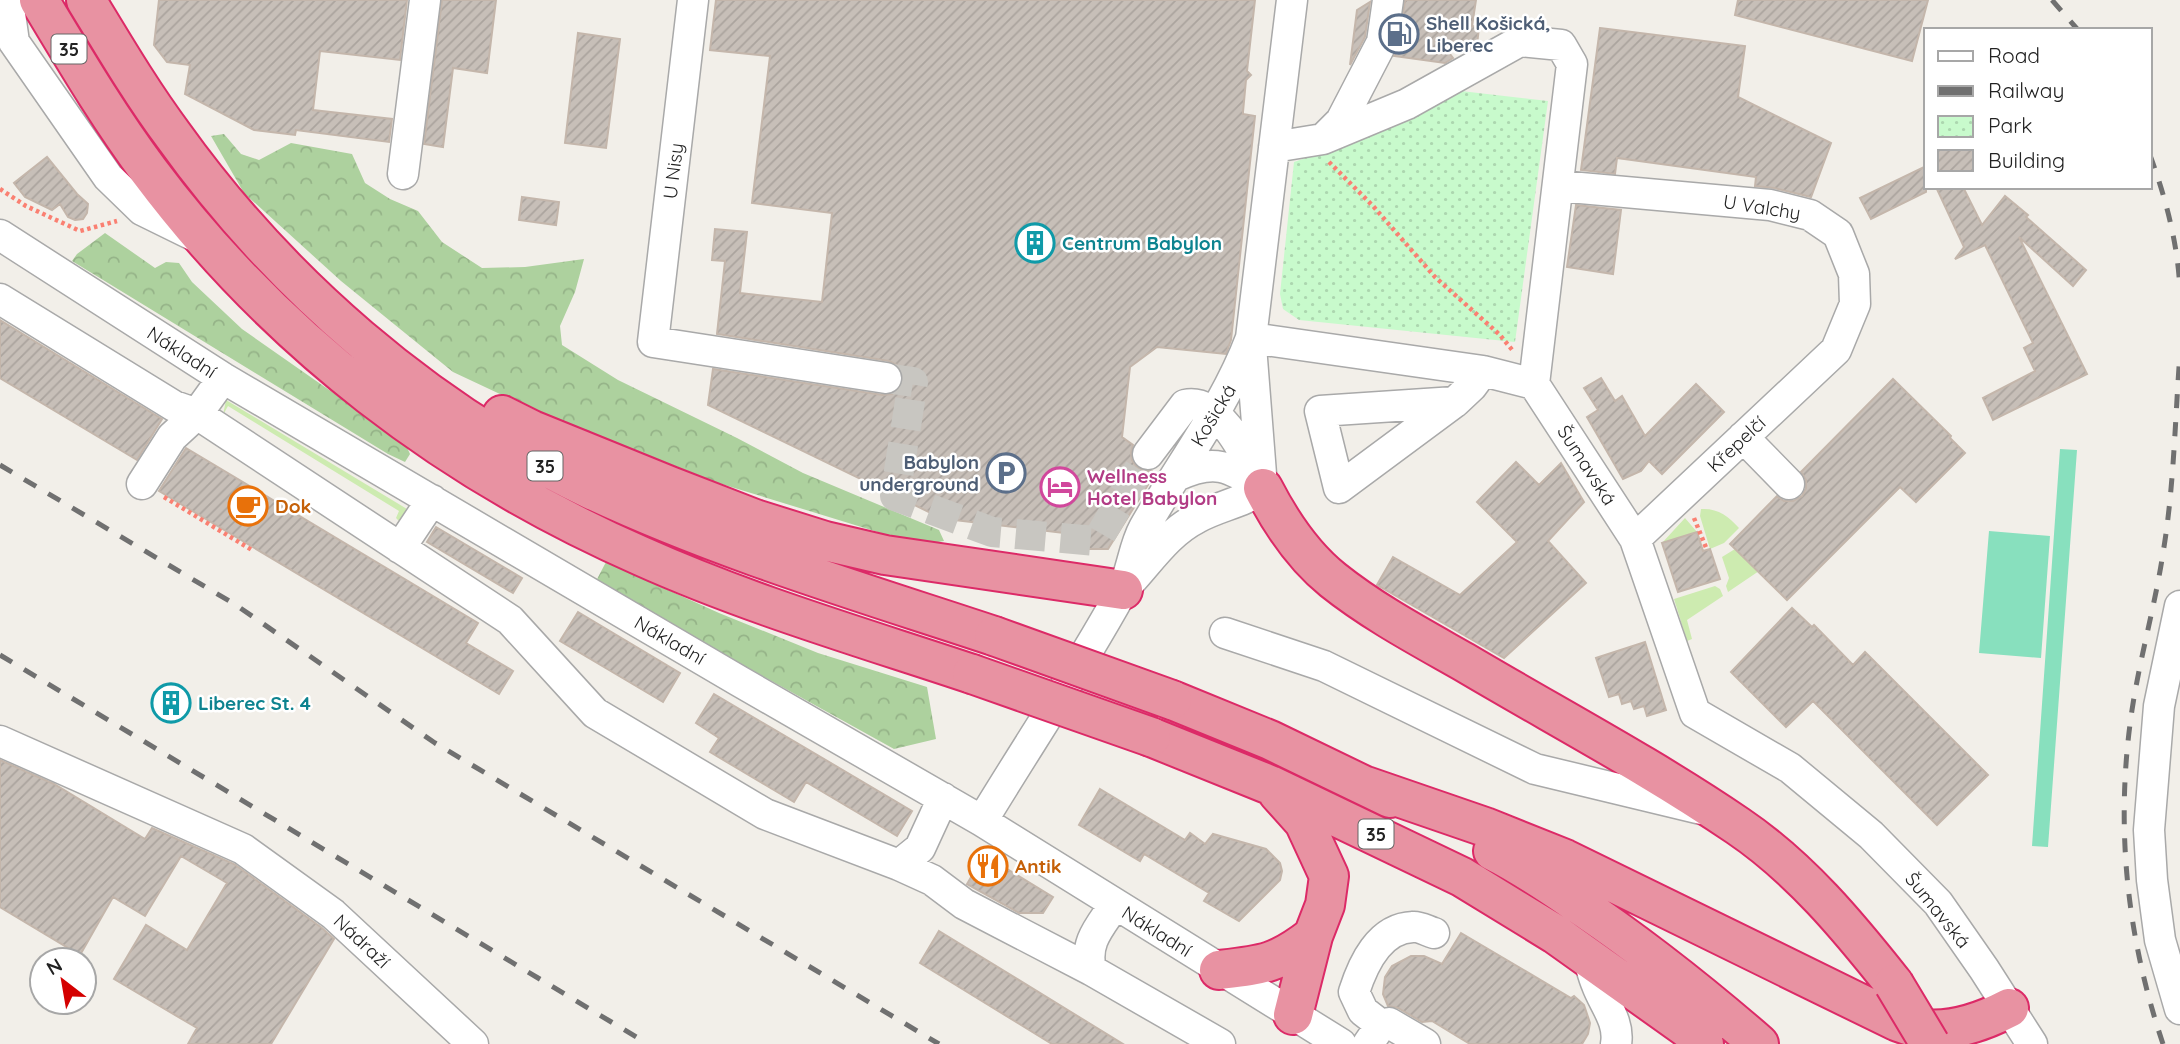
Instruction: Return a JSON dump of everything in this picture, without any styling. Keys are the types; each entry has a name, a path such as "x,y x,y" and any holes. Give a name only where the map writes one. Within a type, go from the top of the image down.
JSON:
{"highway":[{"name":"35","path":"39,0 99,99 142,161 207,242 284,324 331,365 388,410 485,477 548,512 704,583 1151,737 1270,785 1399,845 1462,877 1555,934 1686,1028 1704,1044"},
{"name":"35","path":"86,0 173,136 238,217 325,307 362,340 432,395 525,455 587,488 746,555 994,636 1172,700 1270,740 1517,863 1621,932 1712,1003 1759,1044"},
{"path":"325,307 472,399 532,430 755,519 825,541 886,555 1123,590"},
{"path":"1263,488 1277,516 1295,541 1332,579 1438,647 1740,827 1786,865 1829,904 1894,984 1930,1044"},
{"path":"1270,785 1304,822 1329,876 1325,905 1313,936 1293,1015"},
{"path":"1366,786 1485,827 1565,859 1896,1021 1922,1029 1943,1028 1979,1021 2009,1008"},
{"path":"1219,970 1265,964 1292,953 1313,936"}],"street":[{"path":"8,0 14,42 108,177 142,210 207,242"},
{"path":"403,174 425,0"},
{"name":"U Nisy","path":"694,0 653,342 886,378"},
{"name":"Košická","path":"982,821 1123,590 1142,531 1214,414 1236,375 1251,338 1292,0"},
{"path":"1316,140 1341,121 1382,42 1388,0"},
{"path":"1263,488 1251,338 1483,371 1534,384 1572,64 1561,46 1520,41 1407,104 1316,140 1274,147"},
{"name":"U Valchy","path":"1558,186 1770,205 1810,215 1838,234 1854,274 1855,304 1836,351"},
{"name":"Nákladní","path":"0,235 223,378 739,681 943,797 1341,1044"},
{"path":"0,299 174,406 197,414 510,620 595,713 765,814 932,880 964,904 1091,970 1220,1044"},
{"name":"Křepelčí","path":"1635,539 1836,351"},
{"path":"1455,402 1483,371"},
{"path":"142,484 172,437 197,414 223,378"},
{"name":"Šumavská","path":"1534,384 1635,539 1695,713 1790,768 1871,835 1937,903 2032,1044"},
{"path":"1148,454 1185,405 1194,403 1214,414 1243,448 1263,488"},
{"path":"1743,437 1789,484"},
{"path":"1176,476 1203,466 1219,466 1234,470 1263,488"},
{"path":"1123,590 1182,527 1200,516 1248,498 1263,488"},
{"path":"400,548 432,500"},
{"path":"2180,606 2158,706 2149,830 2160,940 2180,1009"},
{"path":"1225,633 1324,666 1535,769 1719,814"},
{"name":"Nádraží","path":"0,741 243,849 333,914 473,1044"},
{"path":"899,865 920,848 943,797"},
{"path":"1091,970 1088,958 1091,942 1115,904"},
{"path":"1425,1044 1390,1023 1374,1034 1354,992 1359,975 1373,949 1384,938 1401,929 1415,926 1434,933"},
{"path":"1588,957 1598,987 1612,1014 1616,1044"}],"path":[{"path":"1316,140 1435,277 1500,335 1515,354"},
{"path":"0,189 26,206 80,231 105,225 142,210"},
{"path":"142,484 252,550"},
{"path":"1678,499 1697,522 1707,550"}],"green space":[{"path":"1461,91 1548,101 1515,342 1299,320 1283,309 1280,294 1294,162 1361,139"},
{"path":"224,134 241,154 259,160 291,143 352,154 365,183 390,199 418,211 442,242 482,268 525,267 584,259 575,292 560,326 562,345 618,380 803,473 939,530 944,541 920,545 715,482 530,408 453,372 341,281 244,193 211,136"},
{"path":"105,233 155,268 166,262 179,263 192,282 242,329 405,443 410,454 405,462 72,261 77,254"},
{"path":"226,400 407,509 399,521 396,518 399,511 228,406 223,415"},
{"path":"2060,449 2077,450 2048,847 2032,846"},
{"path":"1701,509 1722,514 1739,528 1724,543 1710,549 1700,516"},
{"path":"1685,518 1697,532 1662,543"},
{"path":"1989,531 2050,536 2041,658 1979,653"},
{"path":"1735,549 1759,571 1728,592 1726,586 1729,578 1722,557"},
{"path":"606,562 719,613 818,653 927,687 936,739 894,749 595,583"},
{"path":"1715,586 1723,596 1687,620 1692,639 1687,641 1674,599"}],"building":[{"path":"159,0 407,0 400,60 320,51 313,110 392,119 389,142 296,130 295,135 254,130 185,94 190,65 167,62 154,45"},
{"path":"442,0 496,0 487,73 453,68 443,147 424,144"},
{"name":"Centrum Babylon","path":"716,0 1255,0 1247,71 1251,75 1246,80 1243,114 1255,116 1231,340 1226,354 1157,347 1130,367 1122,437 1133,445 1132,460 1137,467 1152,471 1151,480 1108,549 1079,549 1081,535 946,519 708,405 713,369 883,395 892,394 899,389 903,380 897,365 889,361 717,334 725,261 712,260 715,229 747,232 740,293 822,302 832,213 752,203 770,56 710,50"},
{"path":"1405,0 1476,0 1472,26 1479,27 1477,45 1464,52 1447,50 1453,58 1445,63 1394,56 1399,44"},
{"path":"1738,0 1928,0 1912,61 1735,15"},
{"path":"1370,2 1365,37 1350,65 1357,10"},
{"path":"1600,28 1745,46 1738,97 1831,143 1811,197 1755,186 1756,177 1617,158 1615,174 1581,170"},
{"path":"578,33 620,39 606,148 565,143"},
{"path":"47,157 88,204 83,219 68,217 60,204 52,210 25,197 14,183"},
{"path":"1924,167 1926,192 1871,219 1860,198"},
{"path":"1937,189 1964,189 1982,225 2005,196 2086,270 2073,286 2019,237 2087,374 1993,420 1983,398 2035,371 2024,348 2033,343 1985,245 1955,259 1964,247"},
{"path":"522,197 559,202 556,225 519,220"},
{"path":"1576,205 1621,210 1613,274 1567,267"},
{"path":"0,320 162,419 137,460 0,378"},
{"path":"1601,378 1615,401 1622,396 1645,436 1696,384 1724,412 1662,474 1649,461 1641,471 1623,479 1587,417 1598,410 1584,388"},
{"path":"1893,379 1965,453 1916,502 1900,487 1787,600 1730,544 1777,496 1784,501 1793,501 1802,496 1806,480 1801,472"},
{"path":"186,448 478,623 466,643 513,671 499,694 159,491"},
{"path":"1516,462 1539,485 1561,463 1584,502 1548,541 1586,583 1504,658 1377,585 1393,557 1460,595 1517,542 1477,502"},
{"path":"436,527 522,578 513,593 427,542"},
{"path":"1697,532 1703,551 1710,549 1720,579 1678,592 1662,543"},
{"path":"1792,608 1812,627 1814,625 1853,665 1865,652 1988,775 1937,825 1813,701 1786,727 1731,672"},
{"path":"578,612 680,673 663,702 560,641"},
{"path":"1645,642 1666,710 1647,716 1644,706 1634,709 1631,701 1622,704 1619,694 1609,697 1596,658"},
{"path":"714,694 912,811 897,836 806,782 794,802 710,752 719,738 696,723"},
{"path":"0,760 54,784 145,839 152,828 234,864 334,939 271,1044 188,1044 197,1028 114,979 146,925 187,950 227,883 181,856 145,916 113,897 85,946 65,946 0,907"},
{"path":"1100,789 1185,840 1190,833 1205,844 1213,834 1266,849 1280,863 1280,880 1239,921 1204,901 1209,893 1144,854 1140,861 1079,825"},
{"path":"984,855 1053,897 1043,913 1019,913 967,884"},
{"path":"939,931 1123,1044 1052,1044 920,963"},
{"path":"1461,933 1571,998 1574,996 1584,1005 1590,1023 1582,1044 1470,1044 1432,1021 1422,1022 1398,1008 1388,1006 1383,994 1385,977 1392,966 1411,956 1424,956 1442,964"}],"tunnel":[{"path":"886,378 913,382 895,496 992,532 1097,541 1148,454"}],"railway":[{"path":"2052,0 2076,28"},
{"path":"2152,161 2170,222 2180,291"},
{"path":"2163,1044 2150,1003 2132,920 2127,878 2124,795 2132,710 2167,528 2180,353"},
{"path":"0,465 236,605 435,743 939,1044"},
{"path":"0,655 648,1044"}],"place":[{"name":"Shell Košická, Liberec","path":"1399,34"},
{"name":"Centrum Babylon","path":"1035,243"},
{"name":"Babylon underground","path":"1006,473"},
{"name":"Wellness Hotel Babylon","path":"1060,487"},
{"name":"Dok","path":"248,506"},
{"name":"Liberec St. 4","path":"171,703"},
{"name":"Antik","path":"988,866"}]}
